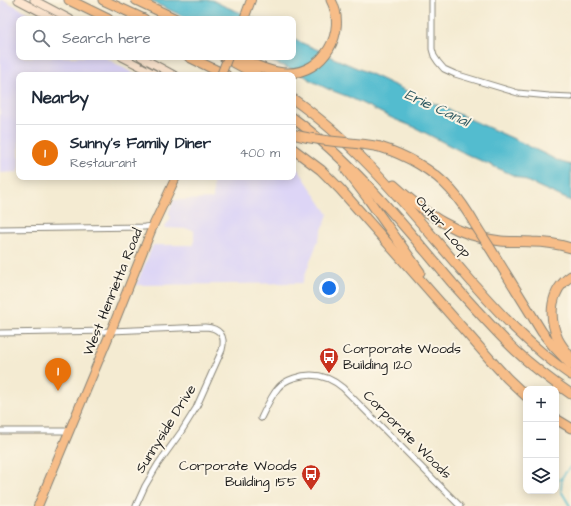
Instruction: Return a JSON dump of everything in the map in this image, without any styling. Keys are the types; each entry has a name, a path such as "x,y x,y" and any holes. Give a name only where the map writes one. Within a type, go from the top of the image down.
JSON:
{"highway":[{"path":"68,0 102,16"},
{"path":"103,0 138,16"},
{"path":"136,0 170,16"},
{"path":"296,72 303,71 322,58 329,50 334,40 336,16 331,0"},
{"path":"195,60 220,72"},
{"path":"230,60 252,72"},
{"path":"244,60 278,72"},
{"name":"Outer Loop","path":"296,101 329,127 356,151 387,184 509,323 538,350 571,376"},
{"name":"Outer Loop","path":"296,120 327,145 371,189 478,312 516,351 536,369 571,394"},
{"path":"296,135 318,140 363,144 380,148 405,157 436,176 459,200 542,332 571,365"},
{"path":"327,145 454,318"},
{"path":"296,151 314,164 340,189 498,368 523,393"},
{"path":"356,151 421,208 436,219 453,228 471,235 496,241 544,242 571,248"},
{"path":"571,276 564,282 556,293 552,311 554,328 558,339 571,358"},
{"path":"559,421 571,428"}],"main road":[{"path":"245,16 252,0"},
{"path":"222,72 227,60"},
{"name":"West Henrietta Road","path":"38,506 154,226 175,180"}],"street":[{"path":"18,0 48,16"},
{"path":"34,0 64,16"},
{"path":"432,0 432,49 434,56 444,69 455,74 518,93 571,97"},
{"path":"128,60 151,72"},
{"path":"146,60 168,72"},
{"path":"0,229 154,226"},
{"name":"Sunnyside Drive","path":"0,333 205,327 219,332 224,343 200,402 158,464 145,486 136,506"},
{"name":"Corporate Woods","path":"261,418 278,388 288,381 309,375 325,377 343,388 460,506"},
{"path":"0,431 69,431"}],"shaded area":[{"path":"0,0 4,0 33,16 16,16 16,60 109,60 131,72 16,72 16,172 0,173"},
{"path":"296,169 298,169 328,214 302,283 136,285 153,245 194,245 194,231 191,229 164,228 171,218 169,212 174,200 213,199 213,180 296,180"}],"water":[{"path":"148,0 212,0 249,16 183,16"},
{"name":"Erie Canal","path":"296,40 512,138 561,162 571,165 571,201 466,154 414,127 328,89 297,71 268,60 296,60"}],"waterway":[{"path":"570,506 561,491 562,477 571,466"}],"place":[{"name":"Corporate Woods Building 120","path":"329,374"},
{"name":"Sunny's Family Diner","path":"58,391"},
{"name":"Corporate Woods Building 155","path":"311,491"}]}
